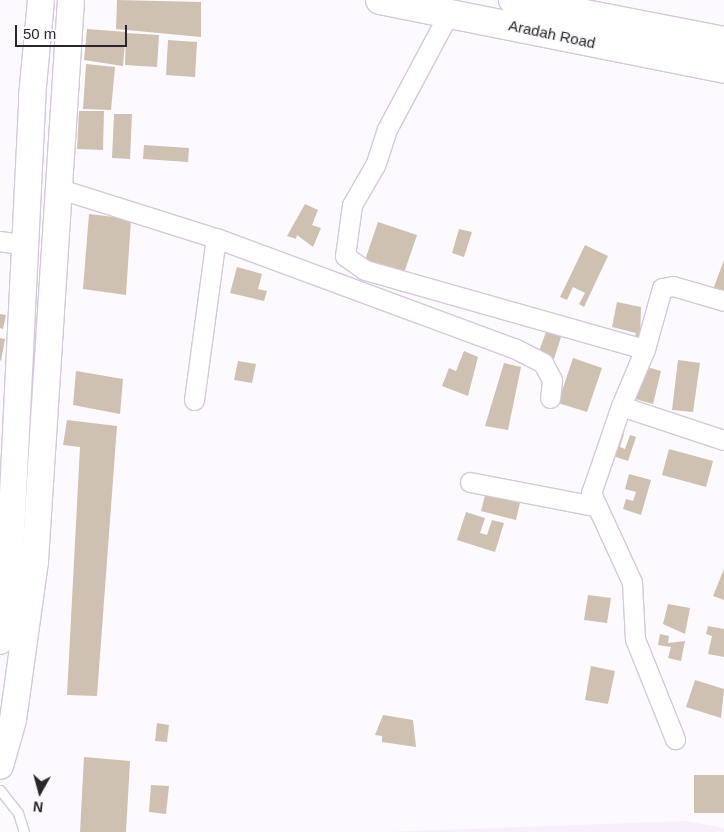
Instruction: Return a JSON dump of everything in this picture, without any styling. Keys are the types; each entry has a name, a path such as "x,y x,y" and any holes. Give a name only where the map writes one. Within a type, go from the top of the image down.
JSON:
{"main road":[{"path":"0,639 7,487 12,243 41,0"},
{"path":"0,766 13,720 35,561 57,188 71,0"},
{"name":"Aradah Road","path":"380,0 449,13 527,11 724,69"},
{"path":"527,11 724,41"},
{"path":"38,36 68,38"}],"street":[{"path":"449,13 387,129 375,165 352,205 344,256 366,270 645,349"},
{"path":"57,188 216,238 514,348 543,363 552,380 550,398"},
{"path":"194,400 216,238"},
{"path":"675,739 635,639 632,582 595,506 592,485 621,406 645,349 662,288 673,286 724,301"},
{"path":"621,406 724,440"},
{"path":"470,482 595,506"}],"lane":[{"path":"0,790 18,813 24,832"}],"shaded area":[{"path":"687,821 724,828 724,832 386,832"}],"building":[{"path":"117,0 201,2 201,37 116,29"},
{"path":"87,29 126,32 123,66 84,60"},
{"path":"126,33 159,35 157,67 125,65"},
{"path":"168,40 197,42 195,77 166,75"},
{"path":"86,64 115,67 111,110 83,109"},
{"path":"79,111 104,111 103,150 77,149"},
{"path":"114,114 132,114 130,159 112,158"},
{"path":"144,145 189,148 188,162 143,159"},
{"path":"305,204 318,210 312,225 321,228 313,247 297,235 296,239 287,236"},
{"path":"89,214 131,219 126,295 83,289"},
{"path":"378,222 417,235 403,276 364,263"},
{"path":"459,229 472,232 464,257 452,253"},
{"path":"585,245 608,256 584,307 579,304 585,293 573,287 567,300 560,297"},
{"path":"724,260 724,312 707,306"},
{"path":"237,267 262,274 258,289 267,291 264,301 230,293"},
{"path":"617,302 641,307 640,342 634,340 636,333 612,327"},
{"path":"0,314 6,315 3,329 0,328"},
{"path":"547,329 562,334 554,359 538,354"},
{"path":"0,338 5,339 1,361 0,360"},
{"path":"464,351 478,357 468,396 442,386 449,368 456,371"},
{"path":"573,358 602,368 587,412 558,403"},
{"path":"678,360 700,363 693,412 672,410"},
{"path":"238,361 256,364 252,383 234,380"},
{"path":"504,363 521,367 508,430 485,426"},
{"path":"640,365 661,371 653,404 632,398"},
{"path":"76,371 123,379 120,414 73,405"},
{"path":"67,420 117,426 97,696 67,695 80,447 63,445"},
{"path":"617,432 624,434 620,447 625,449 630,435 636,437 628,461 610,455"},
{"path":"669,449 713,461 706,487 662,475"},
{"path":"629,474 651,480 641,515 623,509 626,499 633,501 636,492 625,489"},
{"path":"485,495 520,503 516,520 481,511"},
{"path":"466,512 485,518 480,533 487,535 492,520 504,523 495,552 457,540"},
{"path":"724,569 724,600 713,596"},
{"path":"588,595 611,598 607,623 584,620"},
{"path":"668,604 690,608 685,634 663,624"},
{"path":"708,626 724,629 724,657 708,654 712,636 706,634"},
{"path":"660,634 669,636 668,643 685,641 681,661 668,658 671,647 658,645"},
{"path":"591,666 615,671 608,704 585,700"},
{"path":"695,680 724,689 721,718 686,707"},
{"path":"383,715 413,720 416,747 382,742 382,736 375,735"},
{"path":"157,723 169,725 167,742 155,741"},
{"path":"84,757 130,761 126,832 80,832"},
{"path":"694,775 724,775 724,813 694,813"},
{"path":"151,785 169,786 166,814 149,812"}]}
